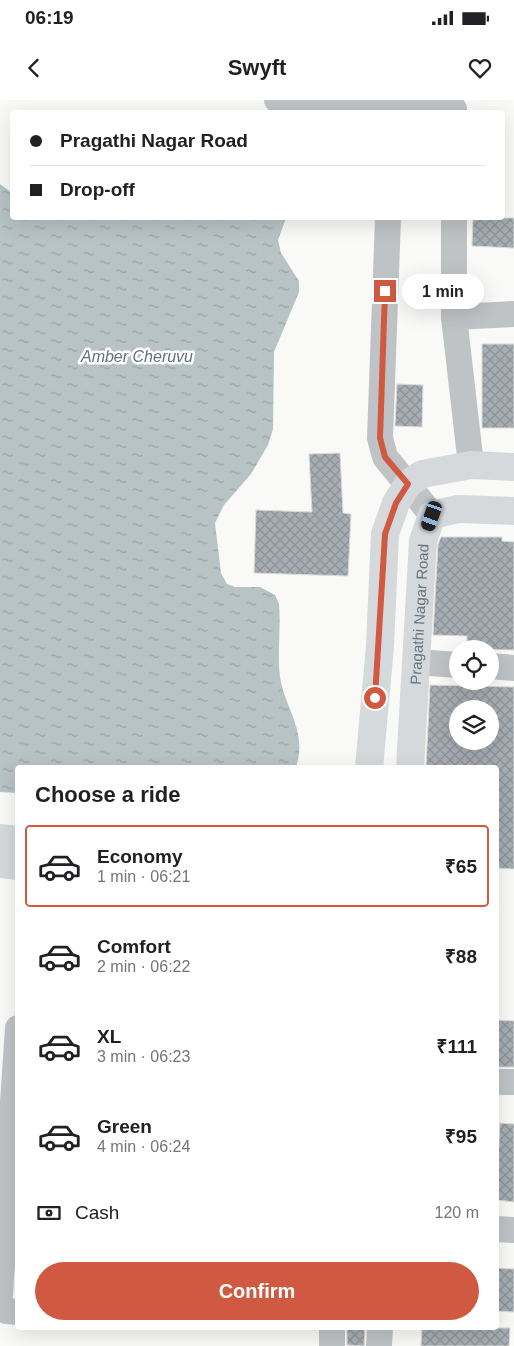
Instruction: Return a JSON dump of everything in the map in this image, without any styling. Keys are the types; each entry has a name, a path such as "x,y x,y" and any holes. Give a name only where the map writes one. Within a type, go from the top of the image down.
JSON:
{"main road":[{"path":"369,765 380,646 385,534 396,503 408,484 422,474 471,465 514,467"},
{"path":"432,516 458,509 514,511"},
{"name":"Pragathi Nagar Road","path":"410,765 423,541 432,516"},
{"path":"0,838 15,840"},
{"path":"0,864 15,866"}],"street":[{"path":"277,100 454,107"},
{"path":"388,220 380,438 385,457 432,516"},
{"path":"454,220 454,316 471,465"},
{"path":"454,316 514,314"},
{"path":"416,662 449,664"},
{"path":"499,667 514,668"},
{"path":"0,1294 11,1037"},
{"path":"499,1082 514,1082"},
{"path":"499,1230 514,1230"},
{"path":"0,1305 6,1311 15,1312"},
{"path":"332,1330 332,1346"},
{"path":"379,1346 380,1330"}],"water":[{"name":"Amber Cheruvu","path":"0,184 10,192 10,220 285,220 278,240 281,253 299,281 299,292 274,352 273,429 268,445 251,474 224,505 215,523 221,573 227,584 235,587 260,587 275,595 279,604 280,677 298,732 299,754 296,765 15,765 15,793 0,792"}],"building":[{"path":"505,218 514,218 514,248 472,246 473,220 505,220"},
{"path":"482,344 514,344 514,428 482,428"},
{"path":"397,384 423,385 422,427 395,426"},
{"path":"340,453 343,513 351,514 348,576 254,573 256,510 312,512 309,454"},
{"path":"441,537 502,537 502,541 514,542 514,650 499,650 499,640 467,640 467,636 433,635 438,544"},
{"path":"430,685 449,685 449,690 499,690 499,687 514,687 514,869 499,868 499,765 426,765"},
{"path":"499,1020 514,1021 514,1067 499,1067"},
{"path":"500,1123 514,1124 514,1202 499,1200"},
{"path":"499,1268 514,1269 514,1312 499,1311"},
{"path":"499,1328 510,1328 509,1346 421,1346 422,1330 499,1330"},
{"path":"347,1330 365,1330 364,1346 347,1345"}],"route":[{"path":"375,698 380,646 385,534 396,503 408,484 385,457 380,438 385,291"}]}
